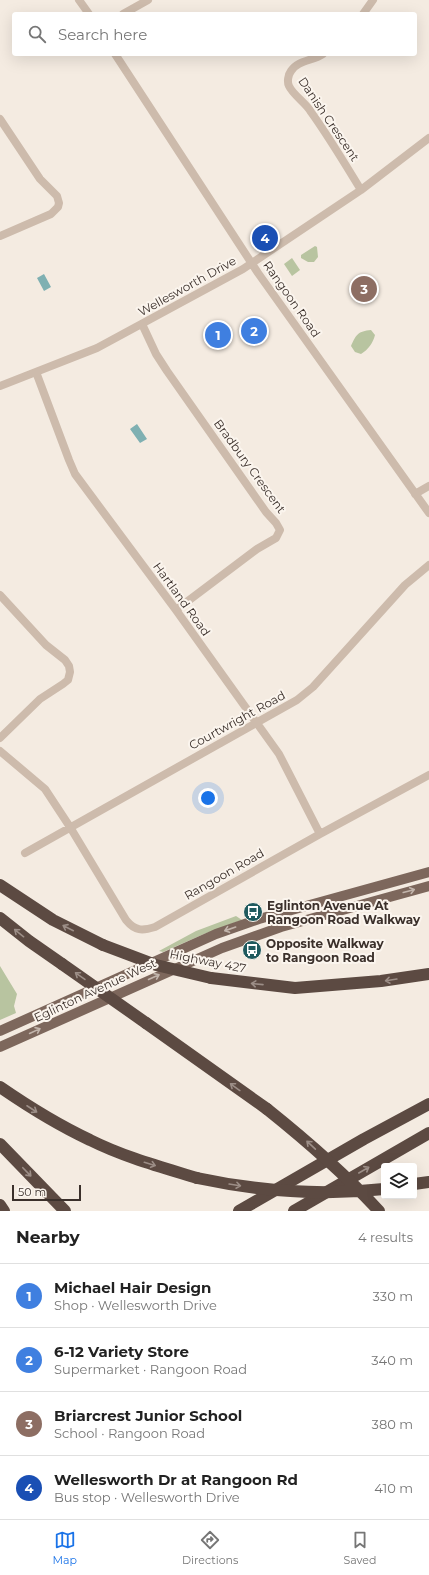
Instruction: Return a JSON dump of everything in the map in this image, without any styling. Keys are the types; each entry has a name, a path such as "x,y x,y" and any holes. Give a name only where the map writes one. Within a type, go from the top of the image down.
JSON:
{"highway":[{"name":"Highway 427","path":"0,886 52,920 103,945 156,965 211,978 295,988 380,982 429,974"},
{"path":"0,918 29,941 267,1110 311,1145 379,1211"},
{"path":"0,1087 38,1113 91,1141 143,1162 197,1178 248,1187 284,1191 350,1192 381,1189"},
{"path":"364,1139 429,1098"},
{"path":"239,1211 364,1139 429,1104"},
{"path":"294,1211 429,1133"},
{"path":"0,1144 65,1211"},
{"path":"0,1205 4,1211"}],"main road":[{"name":"Eglinton Avenue West","path":"0,1031 216,934 265,917 429,872"},
{"name":"Eglinton Avenue West","path":"0,1047 228,945 280,927 429,886"}],"street":[{"path":"79,0 88,12"},
{"path":"127,12 148,0"},
{"path":"364,12 373,0"},
{"name":"Rangoon Road","path":"117,56 251,263 429,513"},
{"name":"Danish Crescent","path":"320,56 302,62 296,66 291,71 288,79 289,86 310,110 361,190"},
{"path":"0,119 40,179 57,196 59,203 58,207 51,214 12,229 0,236"},
{"name":"Wellesworth Drive","path":"0,386 97,348 243,269 361,190 429,138"},
{"name":"Bradbury Crescent","path":"142,324 156,354 167,371 280,530 276,538 257,549 176,610"},
{"name":"Hartland Road","path":"36,372 75,474 176,610 256,724 279,754 320,834"},
{"path":"415,494 429,486"},
{"name":"Courtwright Road","path":"25,853 297,700 313,687 405,584 429,565"},
{"path":"0,595 46,645 65,660 70,672 68,680 40,698 0,738"},
{"name":"Rangoon Road","path":"0,751 45,789 70,827 126,920 132,927 143,930 155,927 320,834 429,775"}],"green space":[{"path":"315,246 317,247 318,257 314,262 308,262 301,258 301,255"},
{"path":"292,258 300,270 292,276 284,264"},
{"path":"371,330 375,335 370,346 361,354 355,352 351,346 356,336 363,331"},
{"path":"236,916 242,920 204,934 163,952 159,951 196,931"},
{"path":"0,966 17,994 14,1006 16,1013 0,1020"}],"water":[{"path":"44,274 51,287 44,291 37,278"},
{"path":"137,424 147,439 140,443 130,429"}],"place":[{"name":"Wellesworth Dr at Rangoon Rd","path":"265,238"},
{"name":"Briarcrest Junior School","path":"364,289"},
{"name":"6-12 Variety Store","path":"254,331"},
{"name":"Michael Hair Design","path":"218,335"},
{"name":"Eglinton Avenue At Rangoon Road Walkway","path":"253,912"},
{"name":"Opposite Walkway to Rangoon Road","path":"252,950"}]}
